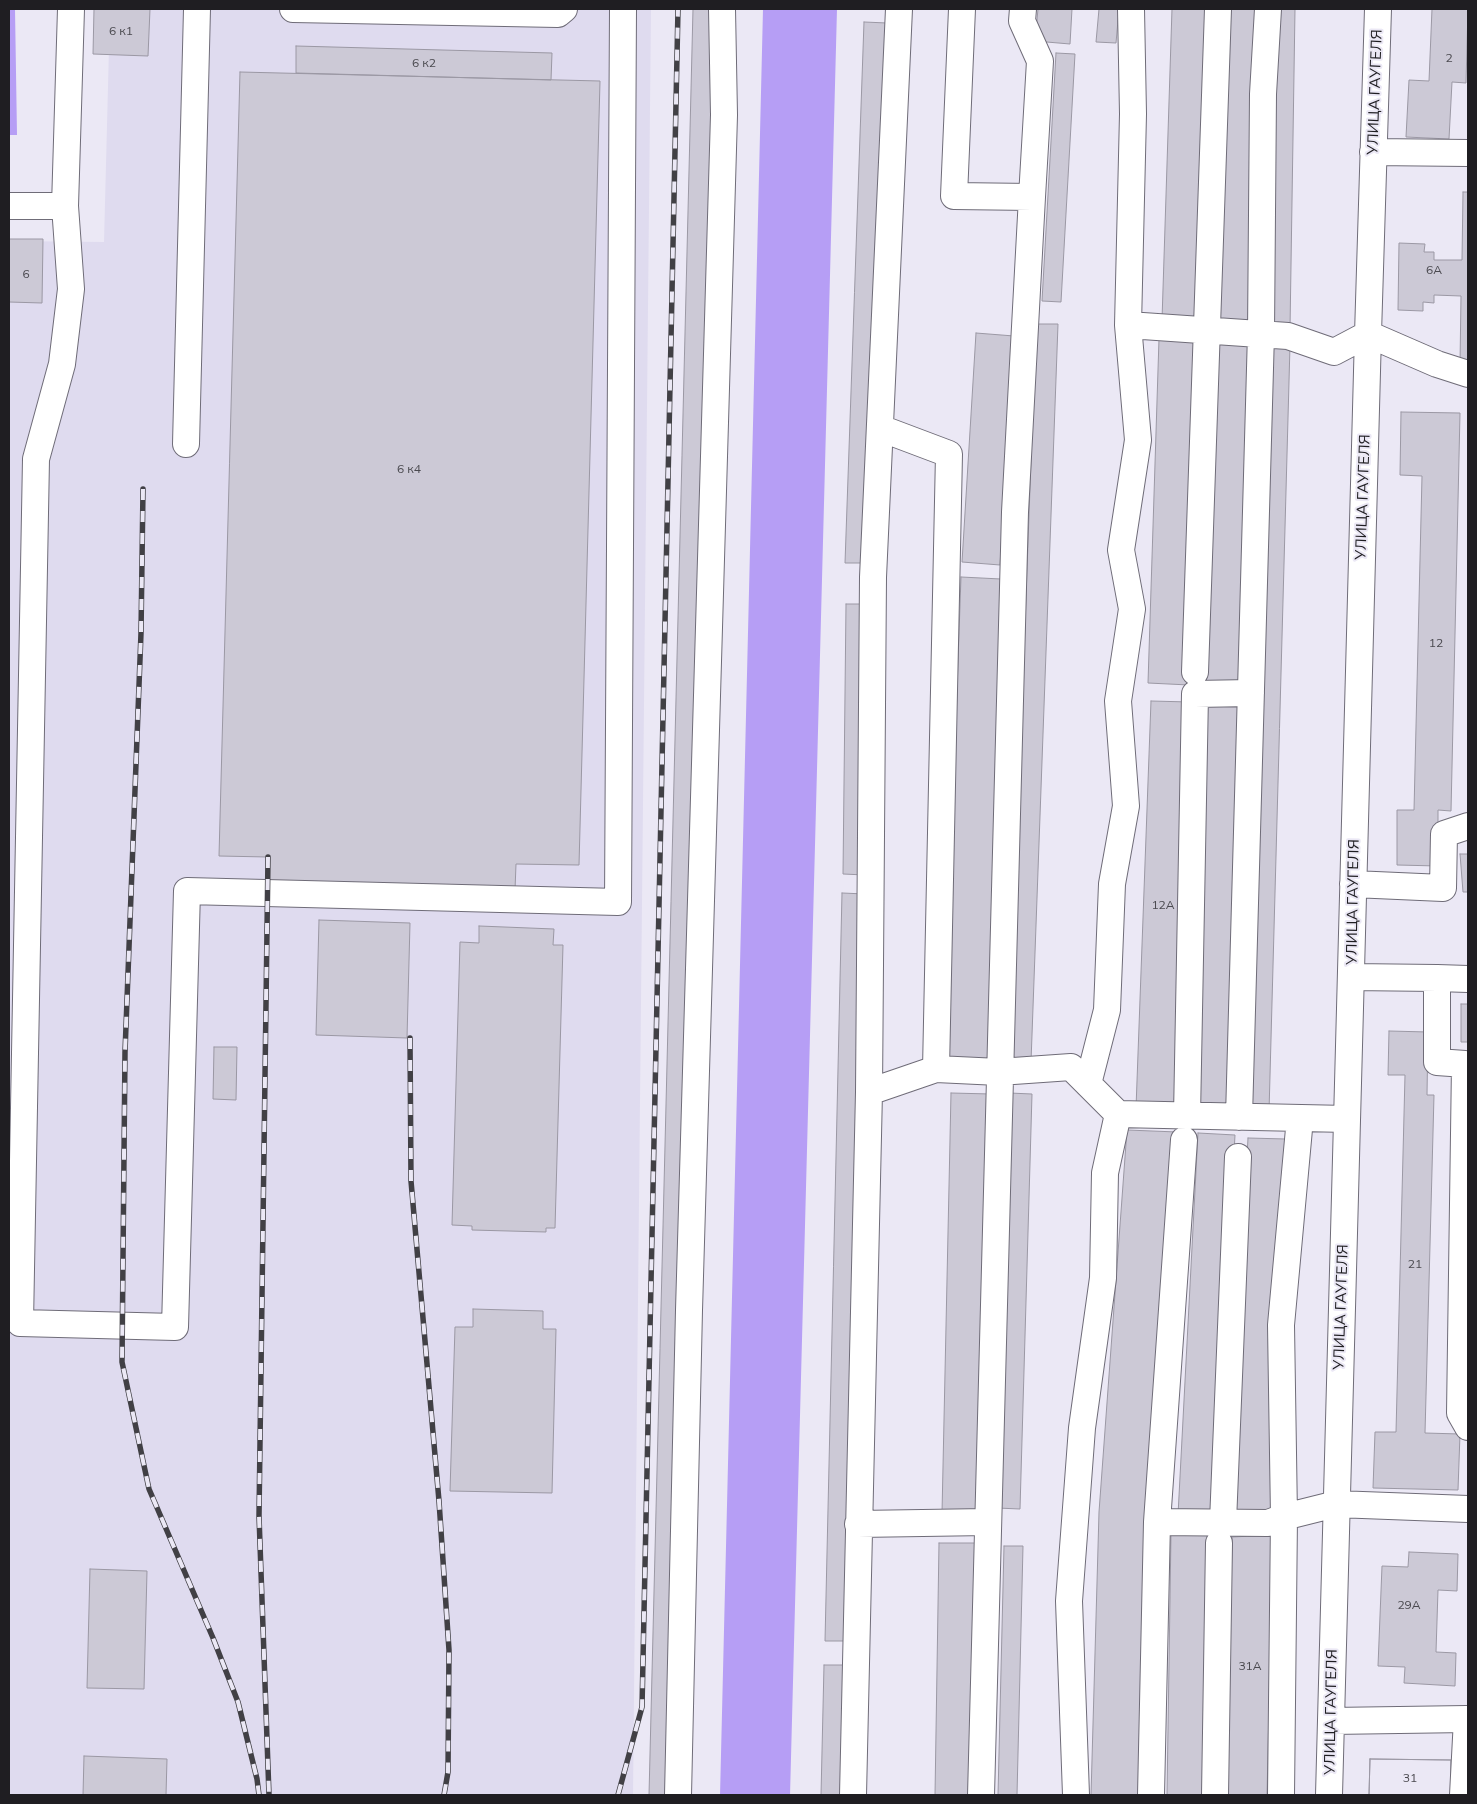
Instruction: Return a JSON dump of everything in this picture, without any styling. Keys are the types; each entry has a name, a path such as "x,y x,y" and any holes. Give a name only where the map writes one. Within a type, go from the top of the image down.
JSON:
{"street":[{"path":"71,9 65,206 71,289 62,364 36,458 20,1323 175,1327 187,891 618,902 623,9"},
{"path":"186,444 197,9"},
{"path":"293,9 558,14 564,9"},
{"path":"678,1795 691,1250 724,115 722,9"},
{"path":"853,1795 869,1092 873,577 899,9"},
{"path":"962,9 954,196 1032,197"},
{"path":"981,1795 1014,512 1040,61 1022,21 1023,9"},
{"path":"1088,1084 1107,1010 1112,884 1126,806 1118,701 1132,609 1121,550 1138,440 1128,325 1133,114 1131,9"},
{"path":"1195,672 1218,9"},
{"path":"1239,1117 1261,333 1263,94 1268,9"},
{"name":"УЛИЦА ГАУГЕЛЯ","path":"1329,1795 1378,9"},
{"path":"1373,152 1468,153"},
{"path":"9,206 65,206"},
{"path":"1128,325 1288,336 1334,352 1368,334 1437,364 1468,374"},
{"path":"880,428 949,454 936,1069"},
{"path":"1151,1795 1157,1522 1185,1128 1195,694 1251,693"},
{"path":"1353,884 1443,888 1444,834 1468,826"},
{"path":"1351,977 1468,979"},
{"path":"1437,978 1437,1062 1465,1064 1465,1326 1460,1413 1468,1427"},
{"path":"869,1092 936,1069 1000,1072 1071,1067 1118,1114 1185,1128 1239,1117 1347,1119"},
{"path":"1076,1795 1069,1601 1082,1428 1103,1278 1106,1173 1118,1114"},
{"path":"1281,1795 1284,1517 1281,1325 1300,1118"},
{"path":"1215,1795 1221,1532 1238,1157"},
{"path":"1157,1522 1221,1532 1268,1523 1336,1504 1468,1509"},
{"path":"858,1524 988,1522"},
{"path":"1331,1721 1468,1719 1463,1795"}],"shaded area":[{"path":"9,9 15,9 17,135 9,135"},
{"path":"110,9 651,9 633,1795 9,1795 9,241 104,242"},
{"path":"763,9 837,9 790,1795 720,1795"}],"building":[{"path":"94,9 150,9 148,56 93,54"},
{"path":"693,9 714,9 670,1795 649,1795"},
{"path":"1038,9 1072,9 1070,44 1035,41"},
{"path":"1099,9 1119,9 1116,43 1096,42"},
{"path":"1172,9 1211,9 1200,321 1162,320"},
{"path":"1225,9 1260,9 1251,323 1213,322"},
{"path":"1276,9 1295,9 1290,329 1271,328"},
{"path":"1432,9 1468,9 1466,83 1452,82 1449,139 1406,137 1409,80 1429,81"},
{"path":"864,22 887,23 868,563 845,563"},
{"path":"296,46 552,53 551,80 296,73"},
{"path":"1056,53 1075,54 1061,302 1042,301"},
{"path":"240,72 600,81 579,865 516,864 515,890 268,885 268,857 219,856"},
{"path":"1463,192 1468,192 1468,364 1460,364 1461,296 1434,295 1434,303 1423,302 1423,311 1398,310 1399,243 1425,244 1424,252 1434,252 1434,260 1462,260"},
{"path":"9,239 43,239 42,303 9,302"},
{"path":"1036,324 1058,324 1031,1062 1009,1062"},
{"path":"976,333 1014,336 1000,565 962,562"},
{"path":"1159,339 1201,340 1189,685 1148,683"},
{"path":"1216,343 1255,344 1245,686 1206,685"},
{"path":"1272,345 1290,345 1269,1112 1250,1112"},
{"path":"1401,412 1460,413 1451,811 1438,810 1438,866 1397,865 1397,810 1414,810 1422,476 1400,475"},
{"path":"961,577 1001,579 988,1060 944,1059"},
{"path":"846,604 868,604 865,875 843,874"},
{"path":"1151,701 1190,702 1174,1109 1136,1108"},
{"path":"1206,702 1245,703 1233,1108 1194,1107"},
{"path":"1460,854 1468,854 1468,892 1463,892"},
{"path":"842,893 865,894 849,1641 825,1641"},
{"path":"319,920 410,923 407,1038 316,1035"},
{"path":"479,926 554,929 553,945 563,945 555,1228 546,1228 546,1232 472,1230 472,1226 452,1225 460,942 479,943"},
{"path":"1461,1004 1468,1004 1468,1042 1461,1042"},
{"path":"1389,1031 1428,1032 1427,1095 1434,1095 1425,1433 1460,1434 1458,1490 1373,1488 1375,1432 1396,1432 1405,1075 1388,1075"},
{"path":"214,1047 237,1047 236,1100 213,1099"},
{"path":"951,1093 991,1094 982,1514 942,1513"},
{"path":"1009,1093 1032,1094 1020,1509 997,1508"},
{"path":"1127,1130 1177,1132 1140,1795 1091,1795 1099,1512"},
{"path":"1198,1133 1235,1135 1214,1517 1178,1515"},
{"path":"1248,1138 1286,1139 1272,1516 1235,1514 1238,1324"},
{"path":"473,1309 543,1311 543,1329 556,1329 552,1493 450,1491 455,1327 473,1327"},
{"path":"1171,1533 1212,1534 1208,1795 1167,1795"},
{"path":"1273,1535 1267,1795 1227,1795 1232,1537"},
{"path":"939,1543 979,1543 975,1795 935,1795"},
{"path":"1004,1546 1023,1546 1017,1795 998,1795"},
{"path":"1409,1552 1458,1554 1457,1591 1438,1590 1436,1652 1456,1653 1455,1686 1404,1683 1405,1667 1378,1666 1382,1566 1408,1567"},
{"path":"90,1569 147,1571 144,1689 87,1688"},
{"path":"824,1665 850,1665 847,1795 821,1795"},
{"path":"84,1756 167,1759 166,1795 83,1795"},
{"path":"1370,1759 1451,1760 1451,1795 1369,1795"},
{"path":"1370,1759 1451,1760 1451,1795 1369,1795"}],"railway":[{"path":"618,1795 642,1707 678,9"},
{"path":"143,489 141,633 125,1052 122,1362 149,1489 213,1638 238,1702 257,1779 259,1795"},
{"path":"268,857 259,1516 269,1795"},
{"path":"410,1038 411,1181 439,1501 449,1650 448,1772 444,1795"}]}
